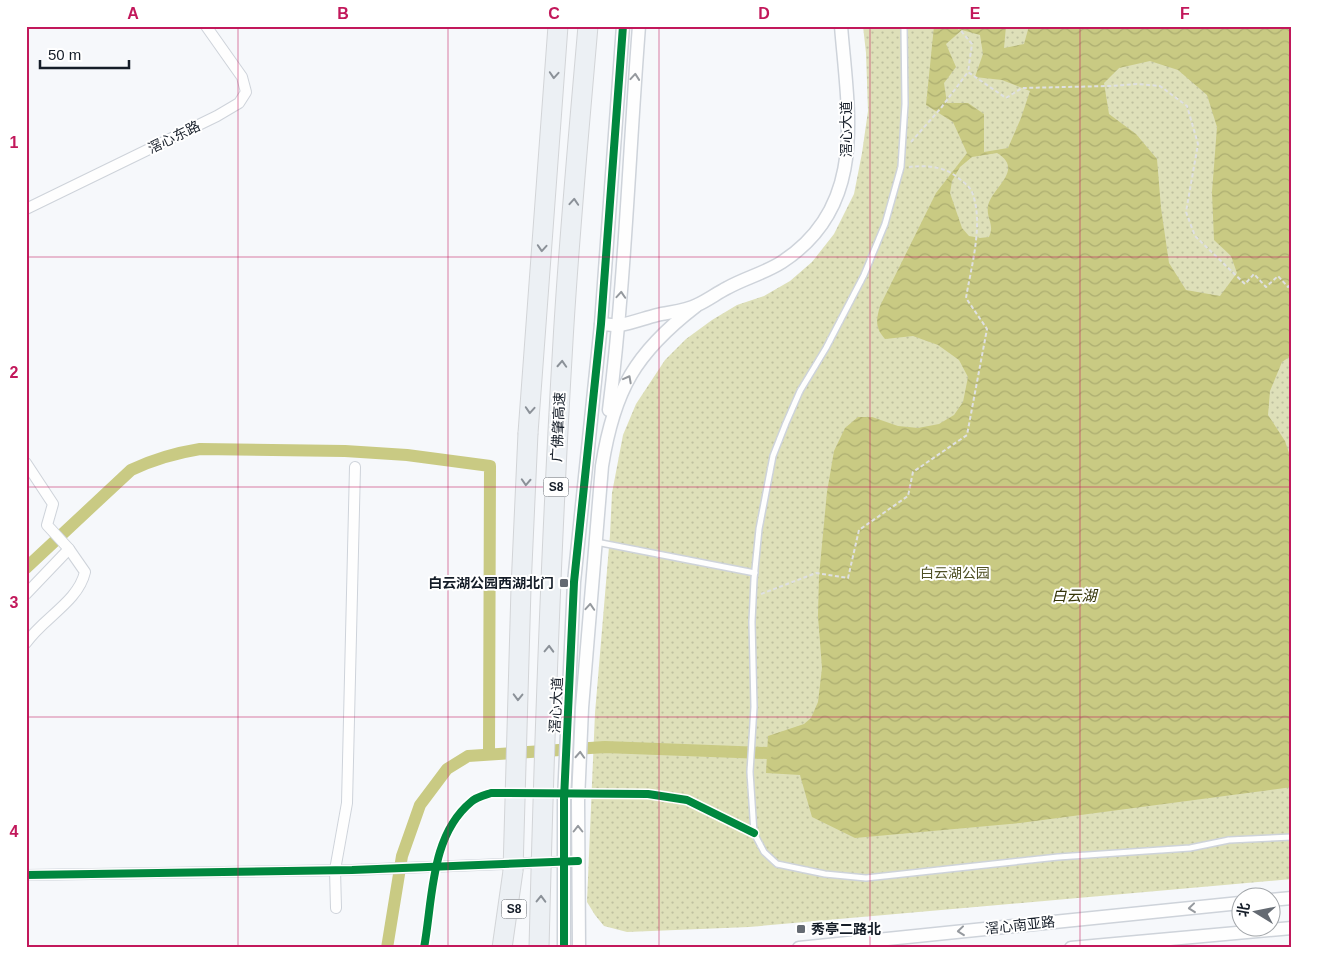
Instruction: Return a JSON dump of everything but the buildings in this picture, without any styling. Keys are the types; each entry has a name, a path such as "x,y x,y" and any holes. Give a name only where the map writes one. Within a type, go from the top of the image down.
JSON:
{"highway":[{"name":"广佛肇高速","path":"515,948 513,871 521,588 528,433 558,26"},
{"name":"广佛肇高速","path":"539,948 542,825 559,411 588,26"},
{"path":"502,948 513,871"}],"street":[{"name":"滘心东路","path":"26,209 239,103 246,92 242,77 206,26"},
{"name":"滘心大道","path":"564,948 564,799 574,582 601,324 623,26"},
{"path":"602,466 619,325 639,26"},
{"name":"滘心大道","path":"579,948 578,801 582,708 602,466 612,418 630,375 640,360 665,332 696,306 733,285 768,270 797,252 831,209 839,188 848,152 848,108 841,26"},
{"name":"滘心大道","path":"601,324 619,325 696,306"},
{"path":"26,463 53,504 47,525 69,549 85,572 83,581 74,594 32,634 26,643"},
{"path":"336,908 335,870 347,803 355,467"},
{"path":"26,594 69,549"},
{"path":"26,874 352,870 578,861"},
{"name":"滘心南亚路","path":"799,948 1230,904"},
{"path":"1071,948 1292,928"}],"lane":[{"path":"904,26 905,104 903,152 901,167 885,224 864,275 826,348 800,391 773,456 759,529 754,597 753,726 750,772 754,833 764,852 777,864 825,874 866,878 1058,857 1190,848 1229,840 1292,837"},
{"path":"586,464 602,466"},
{"path":"595,542 755,573"}],"path":[{"path":"903,152 941,108 968,72 972,44 957,26"},
{"path":"968,72 1006,98 1022,88 1137,84 1160,86 1187,106 1198,144 1186,212 1195,236 1246,284 1254,274 1266,287 1278,276 1288,287 1292,283"},
{"path":"754,597 816,573 848,578 859,530 908,496 913,472 967,435 987,330 966,298 976,233 976,206 970,188 949,171 936,167 901,167"}],"green space":[{"name":"白云湖公园","path":"863,26 1292,26 1292,879 749,927 627,932 604,926 587,902 595,713 612,493 623,435 636,404 665,360 686,339 737,305 764,296 790,281 812,262 834,234 854,194 868,111"}],"water":[{"name":"白云湖","path":"934,26 1006,26 1004,48 1024,44 1029,26 1292,26 1292,355 1282,362 1270,391 1268,415 1285,441 1292,462 1292,787 1020,823 855,838 812,817 800,775 766,773 768,736 804,724 811,718 818,702 822,668 818,616 819,576 827,492 834,451 845,428 858,417 872,417 898,426 918,428 939,424 954,415 963,402 968,377 959,360 938,345 913,336 885,339 879,331 877,324 880,306 936,193 967,153 953,122 926,105","holes":["962,30 980,35 983,54 975,77 1002,80 1030,91 1008,148 984,152 984,114 968,103 947,103 944,83 956,67 946,44","1150,61 1178,70 1207,95 1217,127 1212,192 1214,240 1231,256 1237,273 1220,296 1186,290 1169,263 1161,208 1157,159 1136,134 1109,114 1104,83 1119,68","997,153 1005,159 1008,166 1008,172 988,206 991,225 989,237 969,236 962,228 950,193 952,181 960,167 972,157"]}],"waterway":[{"path":"26,568 131,470 182,452 200,449 345,451 407,455 490,466 489,754"},
{"path":"387,948 402,856 420,805 447,769 468,756 605,747 767,753"}],"cycle path":[{"path":"564,948 564,799 574,582 601,324 623,26"},
{"path":"424,948 432,889 440,850 458,816 473,800 483,795 491,793 648,794 687,800 754,833"},
{"path":"26,875 352,870 578,861"}],"place":[{"name":"白云湖公园西湖北门","path":"564,583"},
{"name":"秀亭二路北","path":"801,929"}]}
